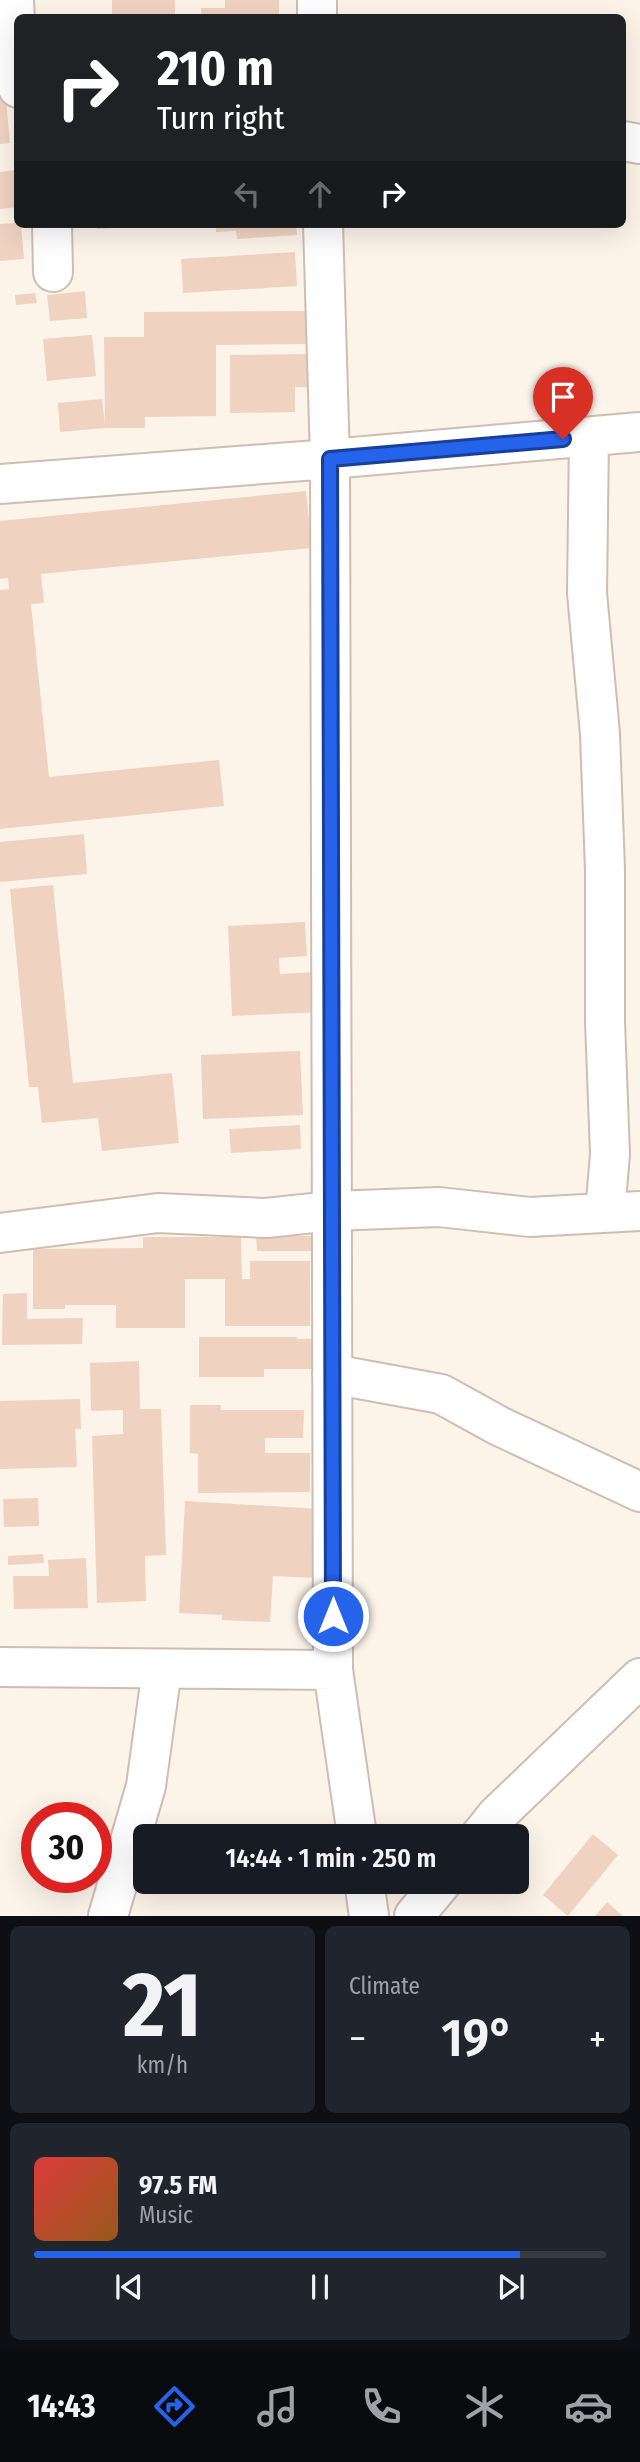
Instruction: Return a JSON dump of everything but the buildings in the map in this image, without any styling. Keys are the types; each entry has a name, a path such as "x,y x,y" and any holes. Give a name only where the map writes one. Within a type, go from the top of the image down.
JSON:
{"street":[{"path":"52,228 53,272"},
{"path":"323,228 330,459 333,1670 355,1824"},
{"path":"0,484 640,432"},
{"path":"0,1233 158,1213 266,1219 332,1211 439,1207 530,1217 622,1212 610,1154 600,734 587,593 589,437"},
{"path":"332,1374 441,1394 499,1426 640,1492"},
{"path":"0,1667 333,1670"},
{"path":"108,1916 146,1786 162,1669"},
{"path":"490,1824 640,1678"},
{"path":"366,1894 369,1916"},
{"path":"414,1916 432,1894"}],"route":[{"path":"333,1616 330,459 563,439"}]}
